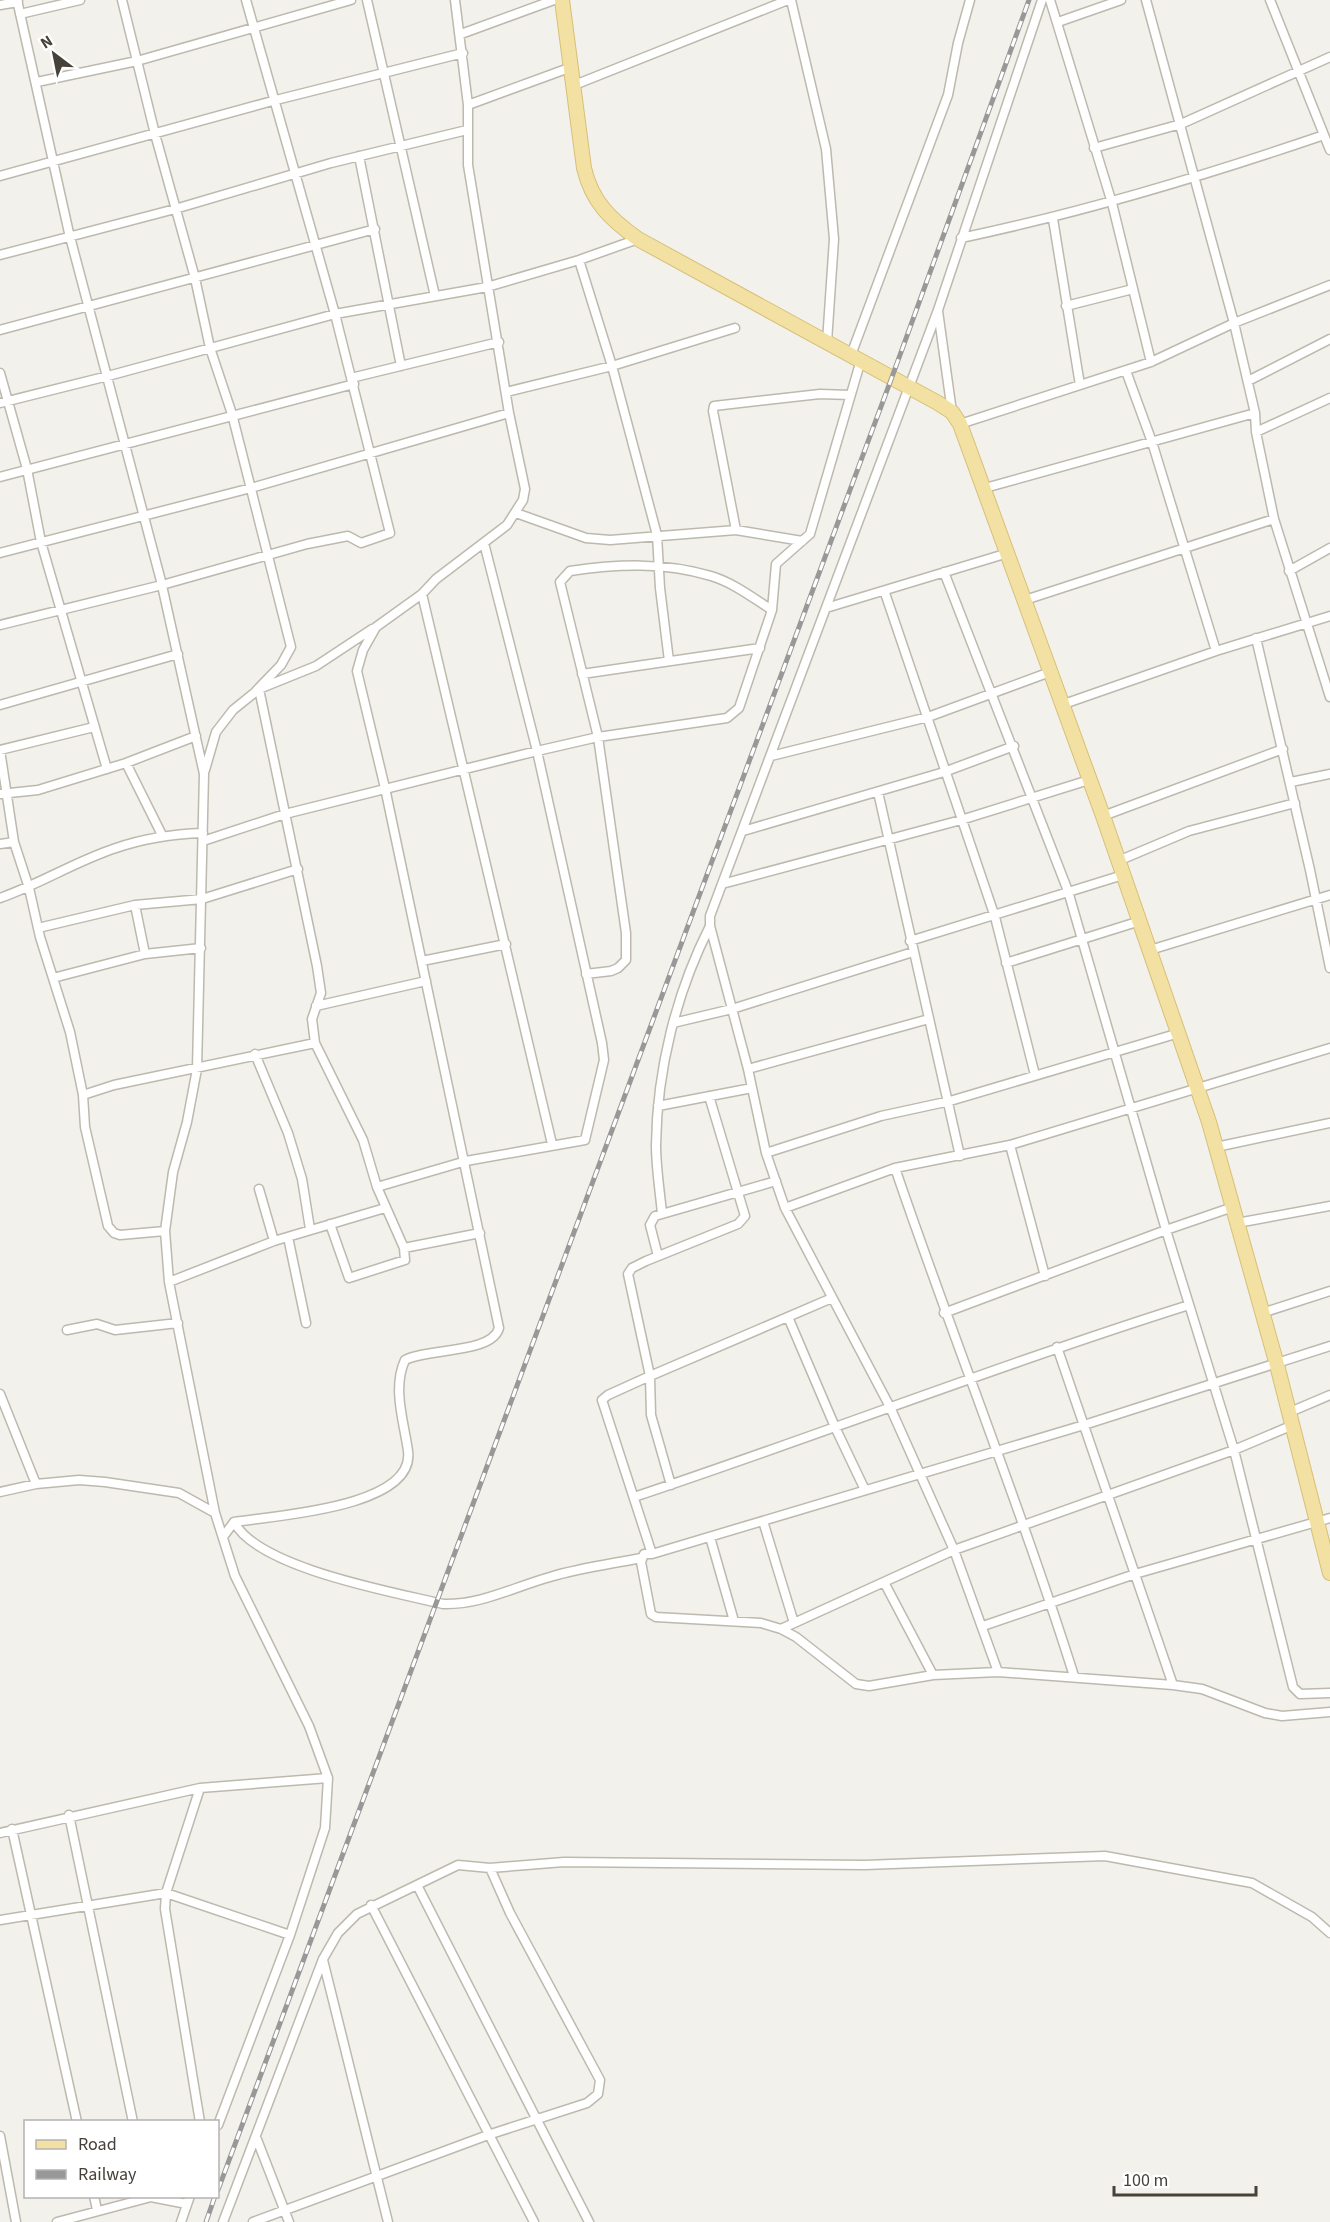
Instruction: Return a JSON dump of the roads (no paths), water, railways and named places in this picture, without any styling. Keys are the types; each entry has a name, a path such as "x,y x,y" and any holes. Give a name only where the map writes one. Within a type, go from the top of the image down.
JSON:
{"main road":[{"path":"562,0 569,68 584,168 592,194 611,220 638,239 908,386 956,418 985,488 1198,1089 1291,1419 1324,1520 1330,1573"}],"street":[{"path":"20,14 80,0"},
{"path":"122,0 154,134 195,278 210,348 232,414 291,647 281,665 257,691 233,710 216,732 204,774"},
{"path":"0,625 348,536 361,543 390,533 335,314 246,0"},
{"path":"37,82 137,61 351,0"},
{"path":"367,0 435,296"},
{"path":"257,691 316,666 422,594 507,525 516,513 525,489 509,413 468,165 468,105 455,0"},
{"path":"461,34 554,0"},
{"path":"0,898 29,888 114,848 162,835 203,837 385,788 598,737 727,718 739,708 772,610 776,564 810,534 850,394 856,357 948,95 958,43 970,0"},
{"path":"998,1672 954,1550 890,1407 785,1208 766,1153 748,1069 710,926 710,916 938,310 1042,0"},
{"path":"1050,0 1112,203 1151,362"},
{"path":"1058,22 1121,0"},
{"path":"1146,0 1182,124 1194,179 1234,323 1255,413 1256,432 1274,519 1330,697"},
{"path":"1270,0 1330,150"},
{"path":"0,5 17,1 70,236 162,585 204,774 197,1069 174,1172 165,1231 169,1282 215,1513 235,1576 309,1726 328,1778 325,1828 291,1935 219,2122"},
{"path":"572,86 784,1 826,149 834,239 827,342"},
{"path":"0,176 385,71 463,53"},
{"path":"1094,148 1182,124 1330,57"},
{"path":"468,105 569,68"},
{"path":"0,255 175,209 359,156 468,130"},
{"path":"961,238 1053,219 1112,203 1194,179 1324,135"},
{"path":"359,156 401,366"},
{"path":"1053,219 1080,385"},
{"path":"0,330 375,229"},
{"path":"4,401 108,376 335,314 487,287 579,260 638,239"},
{"path":"579,260 612,366 657,535 661,567 660,588 669,661"},
{"path":"938,310 956,418 1126,371 1151,362 1234,323 1330,285"},
{"path":"1066,306 1133,289"},
{"path":"506,392 612,366 735,328"},
{"path":"1248,381 1330,339"},
{"path":"0,477 401,366 499,342"},
{"path":"1126,371 1152,442 1216,651"},
{"path":"0,373 4,401 27,469 41,542 107,769"},
{"path":"736,530 713,411 714,406 820,394 850,394"},
{"path":"1256,432 1330,398"},
{"path":"0,553 372,455 509,413"},
{"path":"985,488 1255,413"},
{"path":"516,513 586,538 610,540 736,530 802,541"},
{"path":"1025,600 1274,519"},
{"path":"377,1187 466,1161 552,1144 580,1143 585,1140 604,1060 537,751 484,543"},
{"path":"1289,571 1330,548"},
{"path":"826,608 885,593 1008,553"},
{"path":"586,974 611,971 626,960 626,933 598,737 560,582 570,571 622,564 661,567 712,577 745,592 772,610"},
{"path":"944,572 1014,746 1068,891 1166,1230 1234,1450 1293,1687 1300,1694 1330,1693"},
{"path":"885,593 995,917 1035,1075"},
{"path":"422,594 552,1144"},
{"path":"1061,705 1216,651 1330,616"},
{"path":"223,1537 234,1522 354,1502 394,1483 407,1464 409,1454 399,1400 405,1360 479,1345 498,1334 499,1328 466,1161 385,788 357,671 363,650 376,627"},
{"path":"1256,638 1291,782 1330,968"},
{"path":"582,674 760,648"},
{"path":"0,705 178,654"},
{"path":"771,756 928,717 1050,672"},
{"path":"257,691 298,870 317,966 321,993 312,1019 315,1043 342,1100 356,1122 372,1164 377,1187 404,1248 403,1262 349,1278 330,1224"},
{"path":"94,727 0,750 4,795 14,842 70,1032 83,1095 85,1128 108,1226 114,1233 120,1235 165,1231"},
{"path":"4,795 38,790 126,764 196,736"},
{"path":"743,831 944,772 1014,746"},
{"path":"1103,816 1283,749"},
{"path":"126,764 162,835"},
{"path":"1291,782 1330,774"},
{"path":"722,884 961,820 1089,780"},
{"path":"878,792 910,941 950,1101 960,1156"},
{"path":"1118,861 1189,831 1295,803"},
{"path":"0,844 14,842"},
{"path":"38,928 135,904 202,899 298,870"},
{"path":"910,941 995,917 1068,891 1123,875"},
{"path":"1150,950 1330,895"},
{"path":"135,904 145,954"},
{"path":"1006,963 1140,921"},
{"path":"662,1214 657,1145 658,1106 673,1023 694,959 710,926"},
{"path":"422,961 506,944"},
{"path":"53,978 145,954 201,948"},
{"path":"673,1023 732,1009 913,952"},
{"path":"316,1006 426,981"},
{"path":"748,1069 930,1019"},
{"path":"766,1153 881,1116 950,1101 1179,1034"},
{"path":"83,1095 114,1085 315,1043"},
{"path":"785,1208 895,1168 1010,1145 1330,1048"},
{"path":"255,1054 288,1133 302,1179 310,1229"},
{"path":"658,1106 752,1088"},
{"path":"671,1485 651,1415 650,1376 628,1274 633,1268 742,1221 745,1216 709,1096"},
{"path":"1215,1147 1330,1123"},
{"path":"1010,1145 1045,1276"},
{"path":"895,1168 944,1313 970,1377 1051,1602 1074,1676"},
{"path":"658,1256 650,1225 655,1216 776,1181"},
{"path":"259,1189 274,1241"},
{"path":"1237,1223 1330,1206"},
{"path":"944,1313 1233,1207"},
{"path":"169,1282 274,1241 385,1208"},
{"path":"404,1248 480,1233"},
{"path":"288,1237 306,1323"},
{"path":"1262,1313 1330,1291"},
{"path":"652,1554 602,1400 650,1376 832,1298"},
{"path":"634,1497 970,1377 1189,1305"},
{"path":"788,1317 865,1490"},
{"path":"67,1330 97,1324 115,1329 178,1323"},
{"path":"234,1522 244,1538 316,1573 443,1604 460,1604 483,1599 551,1576 641,1558 644,1554 652,1554 710,1537 1084,1425 1277,1365 1330,1346"},
{"path":"1057,1347 1173,1685"},
{"path":"0,1394 36,1484"},
{"path":"781,1629 885,1584 954,1550 1234,1450 1330,1395"},
{"path":"0,1492 36,1484 79,1480 105,1482 178,1493 215,1513"},
{"path":"982,1626 1135,1574 1324,1520"},
{"path":"763,1521 794,1623"},
{"path":"710,1537 734,1621"},
{"path":"641,1558 651,1614 656,1617 761,1623 781,1629 796,1637 856,1684 880,1685 933,1675 998,1672 1074,1676 1202,1689 1265,1713 1282,1716 1330,1712"},
{"path":"885,1584 933,1675"},
{"path":"0,1833 12,1828 69,1815 200,1788 328,1778"},
{"path":"200,1788 166,1893 165,1909 200,2120"},
{"path":"69,1815 134,2120"},
{"path":"12,1828 77,2120"},
{"path":"224,2222 322,1959 338,1933 357,1914 371,1905 458,1865 490,1868 575,1862 865,1865 1105,1856 1252,1883 1312,1917 1330,1933"},
{"path":"252,2222 488,2135 587,2103 598,2094 600,2080 510,1913 490,1868"},
{"path":"417,1885 589,2222"},
{"path":"0,1920 87,1904 166,1893 291,1935"},
{"path":"371,1905 534,2222"},
{"path":"322,1959 388,2222"},
{"path":"0,2136 16,2222"},
{"path":"256,2137 289,2222"},
{"path":"94,2198 97,2210"},
{"path":"57,2222 146,2198"},
{"path":"163,2198 189,2200 181,2222"}],"railway":[{"path":"219,2187 892,377 1029,0"},
{"path":"206,2222 214,2198"}]}
